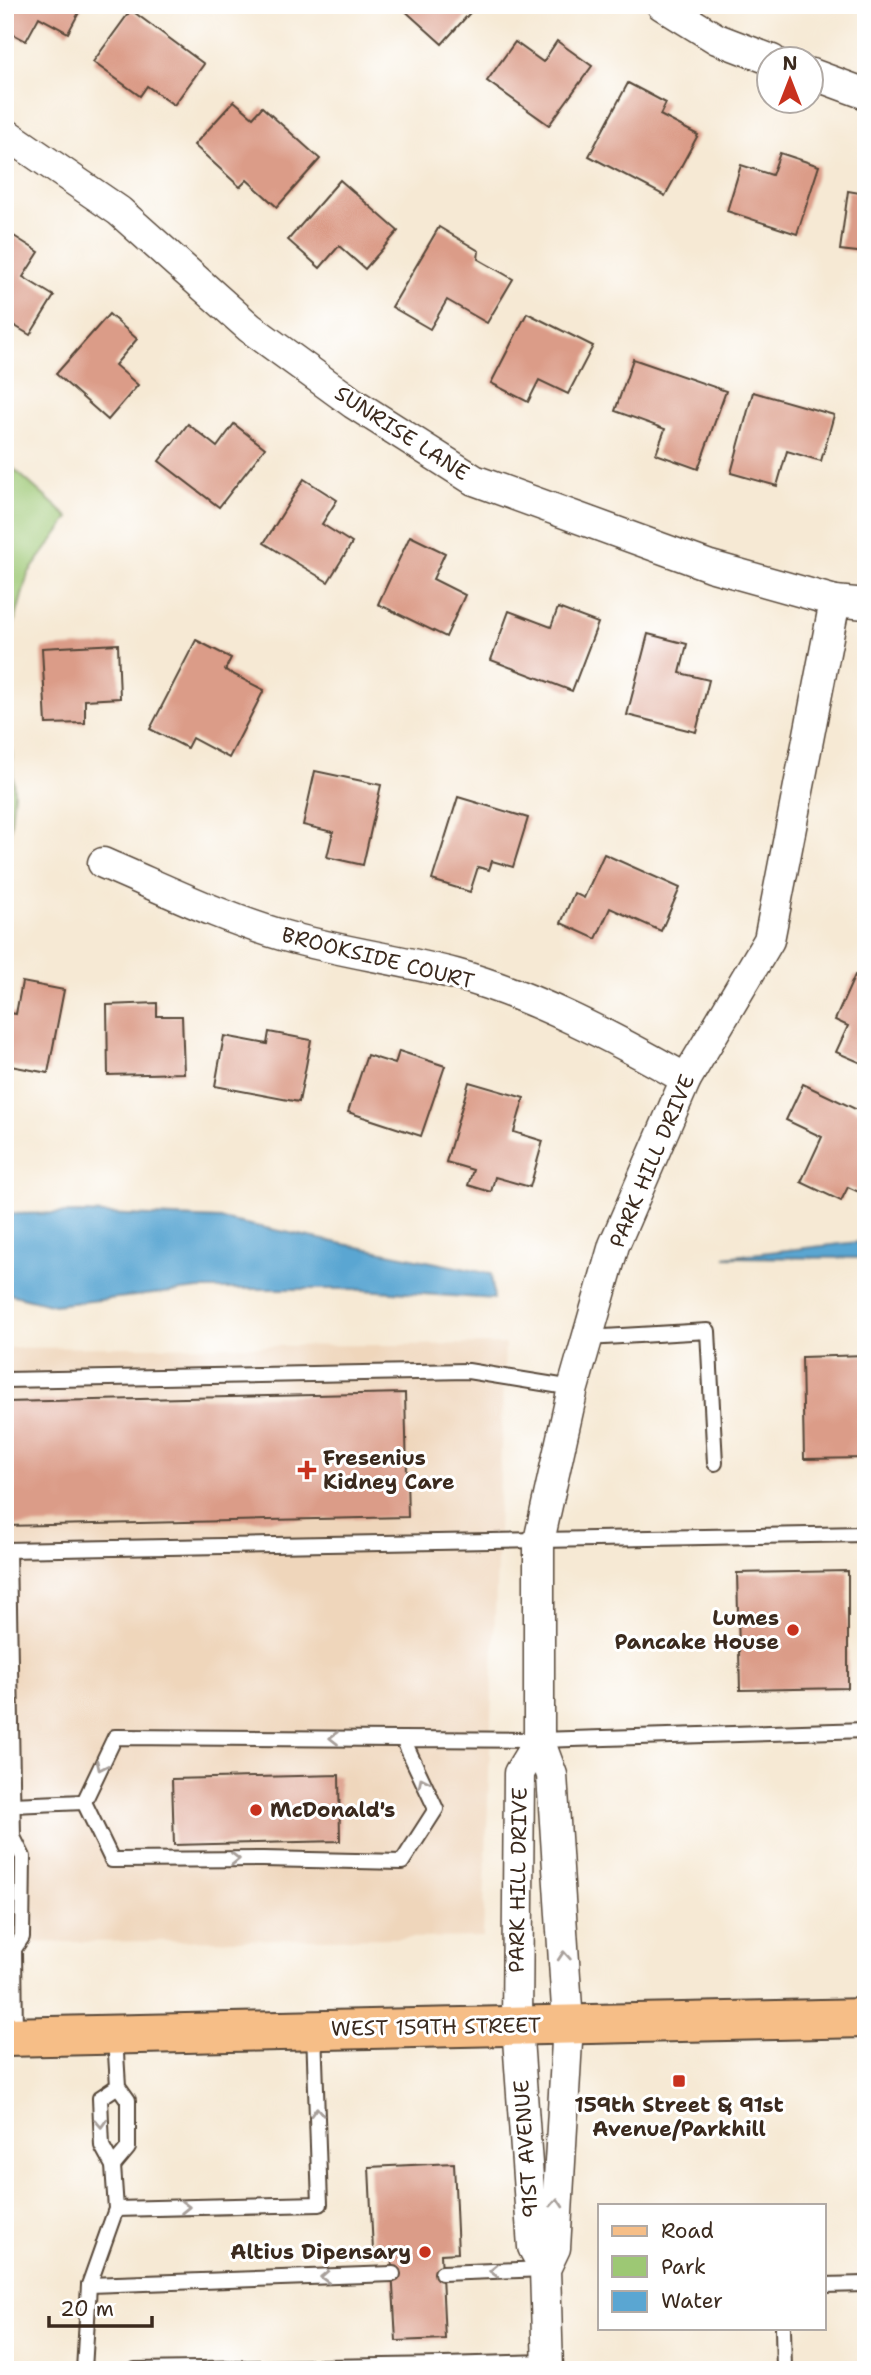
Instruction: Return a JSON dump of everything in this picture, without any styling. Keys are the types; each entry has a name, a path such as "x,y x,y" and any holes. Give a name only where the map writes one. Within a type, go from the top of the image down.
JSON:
{"main road":[{"name":"WEST 159TH STREET","path":"10,2036 866,2018"}],"street":[{"path":"662,5 717,39 756,54"},
{"path":"826,79 866,94"},
{"name":"SUNRISE LANE","path":"5,133 120,211 250,328 353,403 474,480 710,566 835,601 866,604"},
{"name":"PARK HILL DRIVE","path":"568,2024 552,1775 540,1740 539,1541 573,1388 614,1245 686,1079 769,940 835,601"},
{"name":"BROOKSIDE COURT","path":"103,863 211,909 284,935 456,974 544,1006 642,1054 686,1079"},
{"name":"PARK HILL DRIVE","path":"517,2025 519,1773 540,1740"},
{"name":"91ST AVENUE","path":"547,2366 545,2269 555,2248 568,2024"},
{"name":"91ST AVENUE","path":"517,2025 533,2247 545,2269"}],"lane":[{"path":"587,1338 708,1331 715,1464"},
{"path":"5,1380 468,1371 573,1388"},
{"path":"10,2036 9,1945 22,1937 23,1857 9,1841 12,1805 6,1550 866,1534"},
{"path":"84,1802 115,1737 540,1740 866,1730"},
{"path":"84,1802 112,1860 263,1858 402,1862 436,1809 403,1739"},
{"path":"12,1805 84,1802"},
{"path":"116,2209 320,2204 314,2030"},
{"path":"113,2166 128,2148 128,2100 118,2086 115,2035"},
{"path":"84,2370 89,2285 116,2209 113,2166 102,2146 100,2098 118,2086"},
{"path":"442,2273 545,2269"},
{"path":"89,2285 393,2274"},
{"path":"826,2285 866,2284"},
{"path":"783,2330 784,2370"},
{"path":"135,2370 547,2366"}],"shaded area":[{"path":"505,1344 483,1937 5,1943 5,1348"}],"green space":[{"path":"5,461 69,518 28,574 5,657"},
{"path":"5,662 14,793 5,878"}],"water":[{"path":"81,1213 221,1219 491,1274 494,1299 349,1289 199,1289 54,1305 5,1293 5,1214"},
{"path":"866,1241 866,1258 725,1257"}],"building":[{"path":"5,5 83,5 68,33 39,17 26,41 5,30"},
{"path":"405,5 477,5 442,44 402,8"},
{"path":"131,10 204,64 174,105 147,86 140,96 93,62"},
{"path":"557,41 592,66 549,125 487,81 515,42 543,62"},
{"path":"628,83 666,103 660,115 698,135 665,196 589,156"},
{"path":"234,101 253,117 262,107 320,159 277,207 247,180 240,187 194,145"},
{"path":"780,153 819,166 797,234 727,211 741,165 772,175"},
{"path":"340,180 398,231 365,269 339,246 320,268 288,240"},
{"path":"848,191 866,194 866,253 840,250"},
{"path":"439,227 479,251 478,259 513,279 487,323 447,300 430,329 392,307"},
{"path":"6,231 39,252 23,277 54,296 30,335 5,320"},
{"path":"527,313 593,346 568,394 539,380 528,402 491,383"},
{"path":"109,314 137,339 115,365 138,385 108,420 56,374"},
{"path":"633,359 726,391 698,469 656,454 665,429 615,411"},
{"path":"753,392 834,415 821,461 787,451 777,486 731,473"},
{"path":"188,424 217,447 234,424 265,448 219,507 159,461"},
{"path":"304,479 337,500 322,524 352,543 328,582 264,543"},
{"path":"410,536 445,553 433,579 465,595 446,637 378,604"},
{"path":"558,608 598,623 572,691 491,660 509,611 551,627"},
{"path":"648,634 687,644 680,673 709,680 696,732 627,715"},
{"path":"196,640 231,658 225,670 264,690 229,758 192,738 187,748 150,729"},
{"path":"118,644 120,698 85,700 85,723 46,724 42,648"},
{"path":"315,771 381,785 363,865 327,857 333,832 303,825"},
{"path":"458,797 528,818 513,867 492,861 489,870 478,867 470,892 432,880"},
{"path":"604,854 680,888 661,931 610,908 596,939 561,923 574,893 584,898"},
{"path":"855,975 866,980 866,1065 836,1052 848,1026 835,1020"},
{"path":"22,982 64,990 48,1073 5,1065 5,1012 16,1014"},
{"path":"157,1003 157,1016 182,1016 184,1073 108,1075 107,1005"},
{"path":"269,1032 311,1040 299,1102 215,1086 224,1036 267,1044"},
{"path":"399,1051 445,1066 421,1136 348,1112 367,1055 395,1064"},
{"path":"469,1082 524,1098 514,1132 543,1141 530,1187 495,1177 491,1192 468,1185 473,1170 446,1162"},
{"path":"803,1084 866,1114 866,1182 861,1193 848,1187 841,1201 801,1182 822,1137 786,1120"},
{"path":"866,1355 866,1458 804,1459 802,1357"},
{"path":"405,1393 408,1517 5,1526 5,1402"},
{"name":"Lumes Pancake House","path":"848,1571 848,1688 740,1690 737,1573"},
{"name":"McDonald's","path":"339,1775 340,1841 174,1845 172,1779"},
{"name":"Altius Dipensary","path":"454,2163 458,2253 441,2254 445,2339 396,2341 391,2250 373,2251 369,2167"}],"place":[{"name":"Fresenius Kidney Care","path":"307,1470"},
{"name":"Lumes Pancake House","path":"793,1630"},
{"name":"McDonald's","path":"256,1810"},
{"name":"159th Street & 91st Avenue/Parkhill","path":"679,2081"},
{"name":"Altius Dipensary","path":"425,2252"}]}
